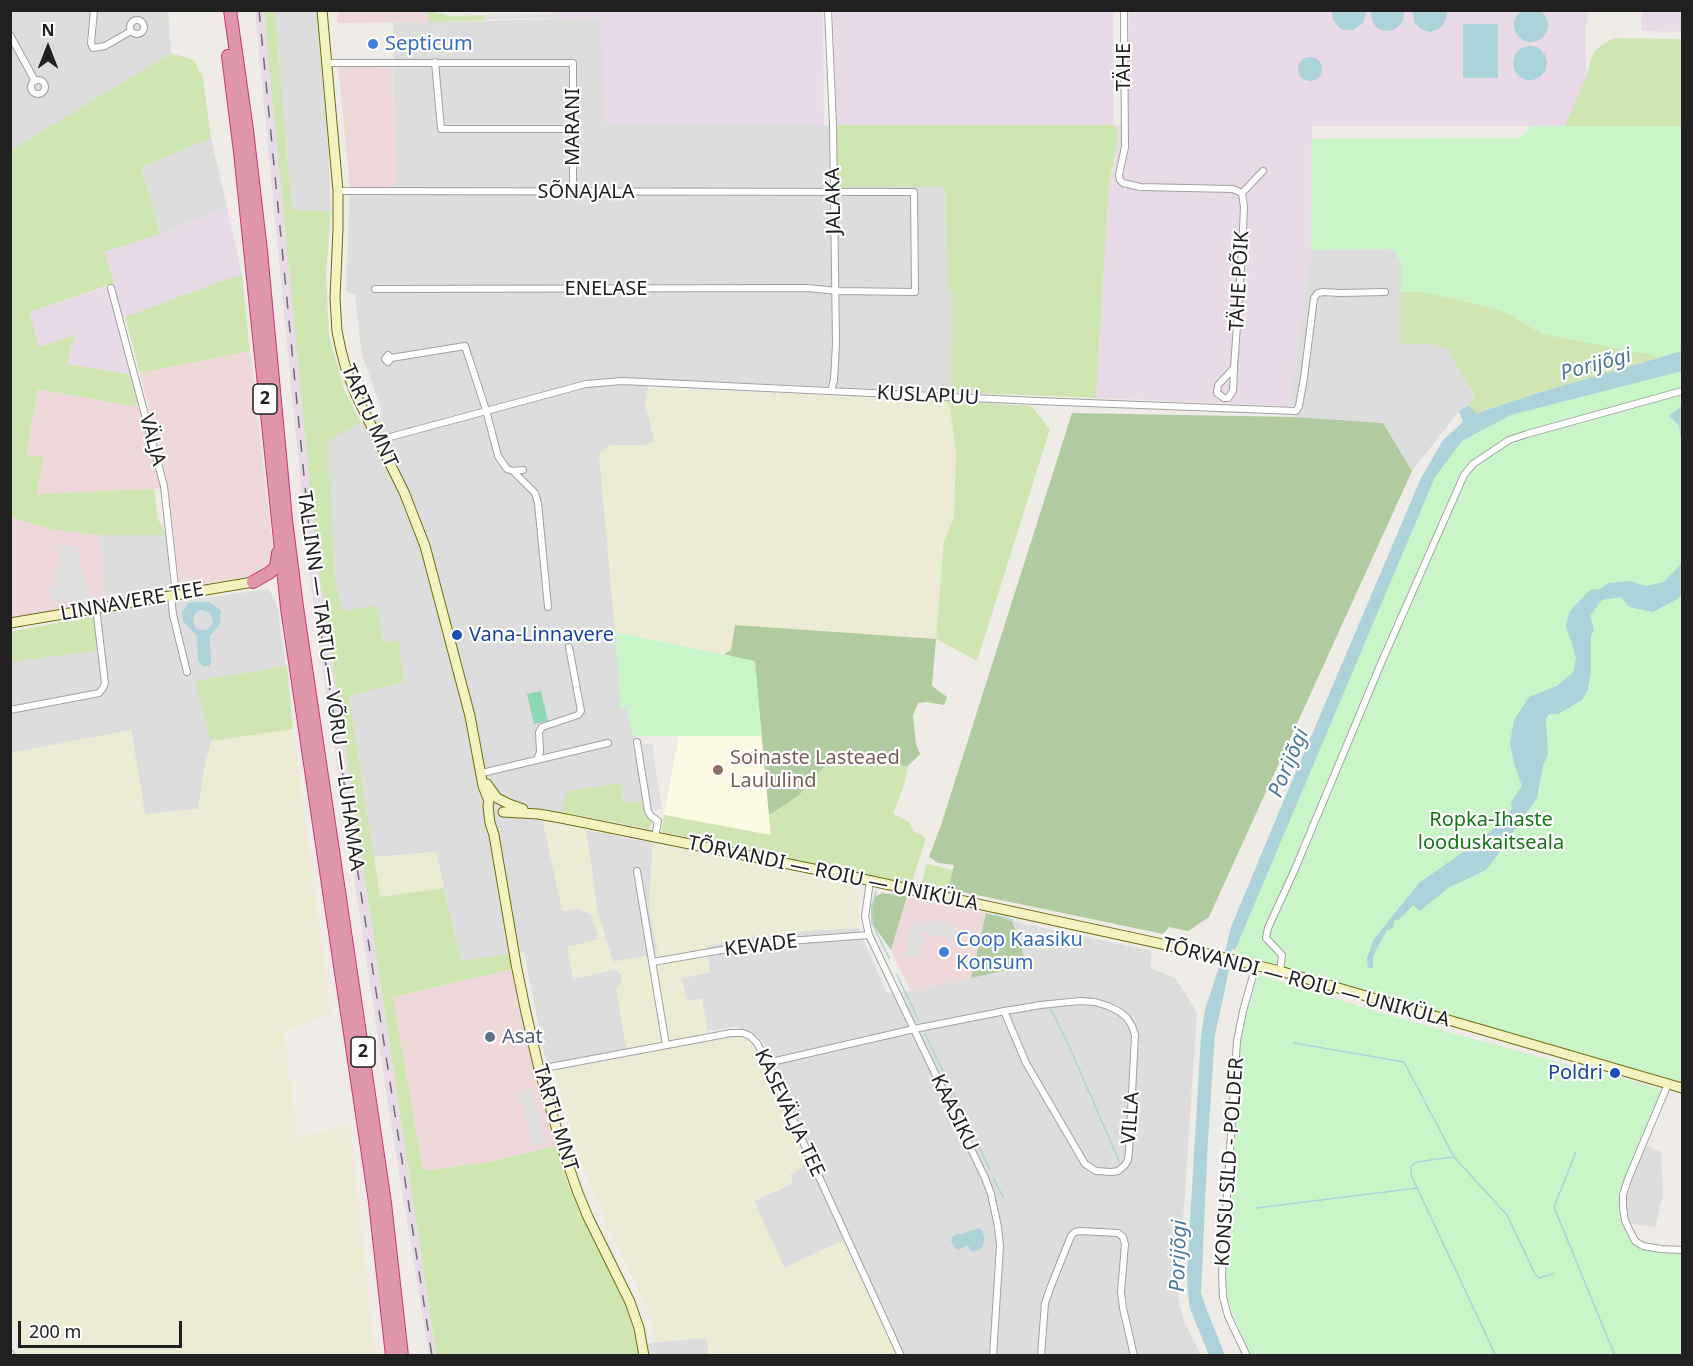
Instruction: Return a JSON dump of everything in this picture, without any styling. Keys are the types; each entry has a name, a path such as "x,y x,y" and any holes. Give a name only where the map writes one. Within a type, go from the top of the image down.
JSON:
{"highway":[{"name":"TALLINN — TARTU — VÕRU — LUHAMAA","path":"222,10 240,152 287,608 375,1202 392,1356"},
{"name":"TALLINN — TARTU — VÕRU — LUHAMAA","path":"230,10 261,251 286,520 297,607 385,1203 402,1356"},
{"path":"235,10 238,40 235,48"},
{"path":"254,582 276,567 279,542"},
{"path":"254,582 269,583 279,588 287,608"}],"street":[{"path":"94,10 91,43 93,48 105,46 131,31"},
{"name":"TARTU MNT","path":"322,10 338,192 335,298 337,331 346,369 356,395 404,492 425,546 470,716 483,786 497,806 494,834 525,1008 539,1069 578,1193 630,1302 639,1328 644,1356"},
{"name":"JALAKA","path":"828,10 836,291 836,365 831,391"},
{"name":"TÄHE","path":"1124,10 1125,147 1120,180 1123,183 1140,187 1233,189 1242,193"},
{"path":"10,35 35,81"},
{"path":"326,63 435,62 441,129 573,129"},
{"name":"MARANI","path":"435,62 573,63 573,192"},
{"path":"1242,193 1263,171"},
{"name":"SÕNAJALA","path":"338,192 915,192 915,292 836,291"},
{"name":"TÄHE PÕIK","path":"1234,368 1242,252 1244,207 1242,193"},
{"name":"VÄLJA","path":"111,288 164,486 173,615 187,672"},
{"name":"ENELASE","path":"375,289 807,288 836,291"},
{"name":"KUSLAPUU","path":"379,440 586,384 622,381 1296,411 1304,378 1314,298 1318,293 1323,292 1385,292"},
{"path":"391,358 465,346 498,456 507,469 523,470"},
{"path":"1280,971 1282,955 1266,938 1268,928 1464,475 1473,464 1509,440 1683,391"},
{"path":"513,471 534,493 538,503 548,607"},
{"name":"LINNAVERE TEE","path":"10,623 254,582"},
{"path":"10,710 99,693 105,683 96,608"},
{"path":"537,760 540,752 539,732 542,727 578,715 581,711 569,647"},
{"path":"637,742 648,811 658,821 655,838"},
{"path":"482,773 608,743"},
{"name":"TÕRVANDI — ROIU — UNIKÜLA","path":"497,806 870,881 1256,965 1683,1088"},
{"path":"638,871 666,1046"},
{"name":"KAASIKU","path":"870,881 865,917 869,935 991,1194 1000,1246 993,1356"},
{"name":"KEVADE","path":"653,962 733,948 869,935"},
{"name":"KONSU SILD - POLDER","path":"1247,1356 1228,1316 1223,1297 1222,1273 1237,1041 1256,965"},
{"name":"VILLA","path":"767,1063 1004,1011 1059,1002 1095,1002 1108,1006 1127,1018 1135,1035 1128,1160 1118,1171 1096,1171 1085,1164 1026,1063 1004,1011"},
{"name":"KASEVÄLJA TEE","path":"539,1069 731,1033 743,1033 754,1039 901,1356"},
{"path":"1668,1084 1628,1179 1623,1195 1623,1207 1625,1221 1635,1241 1643,1246 1683,1250"},
{"path":"1041,1356 1045,1303 1071,1236 1080,1231 1119,1233 1124,1237 1121,1292 1134,1356"}],"shaded area":[{"path":"275,10 317,11 328,136 331,211 292,211"},
{"path":"11,11 168,11 171,53 11,150"},
{"path":"255,11 265,11 317,559 436,1355 429,1355 390,1116 319,645 308,561"},
{"path":"337,11 429,11 429,22 337,23"},
{"path":"552,11 823,11 824,125 604,124 601,18 553,19"},
{"path":"833,11 1113,11 1114,125 1128,125 1129,11 1589,11 1586,25 1586,77 1565,126 1312,126 1311,250 1289,406 1096,398 1109,185 1115,161 1118,131 1113,125 836,125"},
{"path":"1641,11 1682,11 1682,32 1641,31"},
{"path":"555,14 555,18 487,19 483,15"},
{"path":"601,18 799,125 830,125 831,186 945,187 947,290 952,289 951,392 648,379 645,402 654,437 653,442 645,445 610,445 614,613 621,707 626,707 633,736 636,736 644,801 623,804 621,783 567,791 561,824 543,821 563,911 577,908 591,914 600,940 574,979 616,969 621,974 622,982 616,988 627,1052 553,1066 546,1061 524,952 461,961 436,852 374,857 349,696 404,682 399,641 383,643 342,611 332,550 327,442 382,411 362,355 355,295 346,291 350,188 395,187 393,23"},
{"path":"432,25 448,25 447,55 432,55"},
{"path":"338,66 393,66 395,188 350,188"},
{"path":"211,138 227,207 160,234 141,167"},
{"path":"227,207 242,275 118,320 132,375 67,364 75,336 39,347 30,312 115,284 104,252 160,234"},
{"path":"1392,249 1401,262 1401,344 1432,344 1448,350 1475,398 1459,411 1412,471 1383,423 1295,417 1296,405 1289,406 1311,250"},
{"path":"250,351 273,549 271,562 257,575 180,588 168,486 140,373"},
{"path":"38,389 131,406 139,404 162,488 37,494 26,455"},
{"path":"10,517 49,529 101,535 104,600 39,614 11,617"},
{"path":"101,535 167,535 170,586 168,591 104,600"},
{"path":"59,546 76,546 90,601 68,606 65,601 55,602 51,598 50,589 57,583"},
{"path":"268,589 278,609 287,666 196,681 211,741 198,809 145,814 131,730 11,753 10,662 103,649 99,613"},
{"name":"Soinaste Lasteaed Laululind","path":"678,736 761,736 771,835 664,815"},
{"path":"641,744 652,744 662,809 651,811"},
{"path":"586,830 653,843 649,906 658,954 613,962 598,913"},
{"path":"907,896 986,913 971,978 911,991 891,950"},
{"path":"925,919 957,926 954,940 929,935 929,931 926,931 921,935 924,937 919,956 905,955 912,923 923,925"},
{"path":"1012,921 1152,951 1150,968 1175,978 1197,1012 1178,1297 1184,1321 1201,1355 902,1355 762,1040 750,1032 735,1027 708,1031 702,999 687,1001 681,978 710,972 706,946 747,937 858,928 887,993 911,991 1025,966 1021,943"},
{"path":"512,969 534,1072 556,1146 488,1162 423,1171 393,997"},
{"path":"531,1088 547,1143 534,1146 518,1091"},
{"path":"1594,1125 1661,1152 1663,1195 1655,1227 1620,1222"},
{"path":"808,1159 844,1240 784,1268 754,1201 793,1183 790,1174 800,1169"},
{"path":"706,1338 710,1355 644,1355 643,1345"}],"green space":[{"path":"264,11 275,11 292,210 331,211 326,274 329,336 344,389 361,423 327,442 335,578 342,611 376,606 383,642 399,641 404,682 349,696 380,897 444,888 461,961 510,954 512,969 393,997 423,1171 488,1162 556,1146 569,1188 626,1307 639,1355 436,1355 317,559"},
{"path":"429,11 452,16 483,15 487,20 429,22"},
{"path":"1615,38 1682,39 1682,214 1586,126 1565,126 1586,77 1593,53 1604,43"},
{"path":"171,53 194,60 203,78 211,138 141,167 160,234 104,252 115,283 30,312 39,347 75,335 67,364 132,375 139,404 131,406 38,389 26,455 43,457 37,494 154,489 158,519 167,535 101,535 49,529 11,517 11,150"},
{"path":"836,125 1113,125 1116,127 1117,145 1109,185 1096,398 951,392 952,290 947,290 945,187 837,187"},
{"name":"Ropka-Ihaste looduskaitseala","path":"1531,126 1682,126 1682,1082 1235,956 1245,923 1435,477 1462,441 1511,415 1668,374 1661,357 1543,334 1504,312 1477,304 1423,292 1401,292 1401,263 1392,249 1311,250 1312,139 1520,138"},
{"path":"242,275 250,351 140,373 125,317"},
{"path":"1401,292 1423,292 1477,304 1504,312 1543,334 1667,355 1534,394 1476,414 1469,405 1475,397 1448,350 1432,344 1401,344"},
{"path":"648,388 946,400 950,408 956,452 954,517 944,541 936,639 735,626 731,651 724,654 615,632 599,454 610,445 645,445 653,442 654,437 645,402"},
{"path":"946,400 1031,406 1050,429 977,661 936,639 944,541 954,517 956,452 950,408"},
{"path":"1072,413 1295,417 1383,423 1412,471 1209,917 1188,931 1169,927 1163,934 948,889 954,865 938,863 929,857"},
{"path":"94,616 99,650 11,662 10,632"},
{"path":"735,625 936,639 932,686 947,697 944,705 918,703 913,716 916,744 920,754 908,766 826,765 798,796 769,815 755,662 724,654 731,650"},
{"path":"615,632 755,661 761,736 633,736 626,708 621,708"},
{"path":"287,666 293,729 211,741 195,681"},
{"path":"541,691 548,721 534,724 527,694"},
{"path":"293,729 331,1014 284,1032 297,1138 350,1125 375,1355 24,1355 10,1316 10,753 131,730 145,814 198,809 211,741"},
{"path":"826,765 908,766 905,782 893,814 909,822 914,831 926,838 911,885 662,830 664,815 771,835 769,815 798,796"},
{"path":"621,783 623,803 644,801 653,821 649,829 562,812 567,791"},
{"path":"543,821 586,830 598,913 613,962 658,954 649,906 653,843 854,883 859,895 858,928 747,937 706,946 710,972 681,979 687,1001 702,999 710,1041 734,1037 746,1038 755,1044 808,1159 800,1169 790,1174 793,1183 754,1201 784,1268 844,1240 897,1355 710,1355 706,1338 655,1342 649,1313 589,1184 553,1066 627,1052 616,988 622,982 621,974 616,969 573,979 567,947 600,939 591,914 577,908 562,911"},
{"path":"436,852 444,888 380,898 374,857"},
{"path":"928,864 953,870 948,894 921,887"},
{"path":"882,893 907,896 891,950 874,926 871,915 871,905 876,896"},
{"path":"986,913 1012,921 1021,943 1025,966 971,978"},
{"path":"1259,975 1405,1020 1666,1091 1623,1192 1629,1230 1643,1246 1682,1250 1682,1355 1252,1355 1227,1297 1226,1263 1242,1024"}],"water":[{"path":"1531,8 1543,13 1548,25 1543,37 1531,42 1519,37 1514,25 1519,13"},
{"path":"1365,10 1363,23 1353,30 1339,28 1333,19 1332,11"},
{"path":"1404,10 1403,21 1393,30 1379,29 1371,17 1371,11"},
{"path":"1413,11 1446,11 1447,17 1439,29 1431,32 1421,29 1414,22"},
{"path":"1463,24 1498,24 1498,78 1463,78"},
{"path":"1530,46 1542,51 1547,63 1542,75 1530,80 1518,75 1513,63 1518,51"},
{"path":"1310,57 1319,60 1322,69 1319,78 1310,81 1301,78 1298,69 1301,60"},
{"path":"1682,351 1682,371 1511,415 1462,441 1435,477 1235,950 1232,949 1215,1035 1201,1293 1225,1355 1209,1355 1190,1309 1187,1274 1201,1035 1205,1010 1219,967 1221,967 1231,927 1421,478 1443,440 1463,422 1459,411 1469,405 1477,414 1534,394"},
{"path":"1681,406 1682,513 1679,425 1669,416"},
{"path":"1682,563 1682,593 1677,599 1653,612 1629,607 1621,597 1602,600 1590,616 1594,630 1591,636 1591,673 1588,689 1582,700 1558,714 1549,714 1546,719 1548,754 1543,766 1537,798 1486,870 1448,888 1420,911 1413,905 1400,919 1394,921 1393,928 1387,930 1373,956 1373,968 1368,968 1367,958 1374,939 1419,883 1471,848 1512,809 1511,802 1522,786 1510,743 1514,720 1529,697 1557,686 1574,671 1576,657 1566,626 1569,612 1590,590 1600,589 1608,583 1629,581 1646,586 1664,582"},
{"path":"209,602 221,610 220,624 210,636 211,663 209,666 203,666 198,661 197,636 183,621 182,612 188,603","holes":["201,610 209,612 213,623 207,630 196,629 193,621 195,613"]},
{"path":"978,1228 982,1230 984,1236 982,1247 973,1252 968,1245 958,1250 955,1248 951,1241 952,1237 957,1233 960,1235"}],"waterway":[{"path":"876,891 872,908 872,923 889,958"},
{"path":"994,915 1013,920"},
{"path":"897,975 919,1021"},
{"path":"1050,1007 1119,1161"},
{"path":"925,1034 948,1081"},
{"path":"1294,1043 1404,1062 1454,1157 1507,1215 1535,1274 1539,1278 1553,1274"},
{"path":"952,1090 969,1125"},
{"path":"973,1133 990,1170"},
{"path":"1576,1152 1554,1207 1615,1356"},
{"path":"1452,1157 1417,1162 1411,1166 1411,1175 1496,1356"},
{"path":"994,1179 1003,1197"},
{"path":"1256,1208 1418,1188"}],"railway":[{"path":"259,10 316,600 432,1356"}],"place":[{"name":"Septicum","path":"373,44"},
{"name":"Vana-Linnavere","path":"457,635"},
{"name":"Soinaste Lasteaed Laululind","path":"718,770"},
{"name":"Coop Kaasiku Konsum","path":"944,952"},
{"name":"Asat","path":"490,1037"},
{"name":"Poldri","path":"1615,1073"}],"water label":[{"name":"Porijõgi","path":"1596,365"},
{"name":"Porijõgi","path":"1289,763"},
{"name":"Porijõgi","path":"1179,1256"}]}
